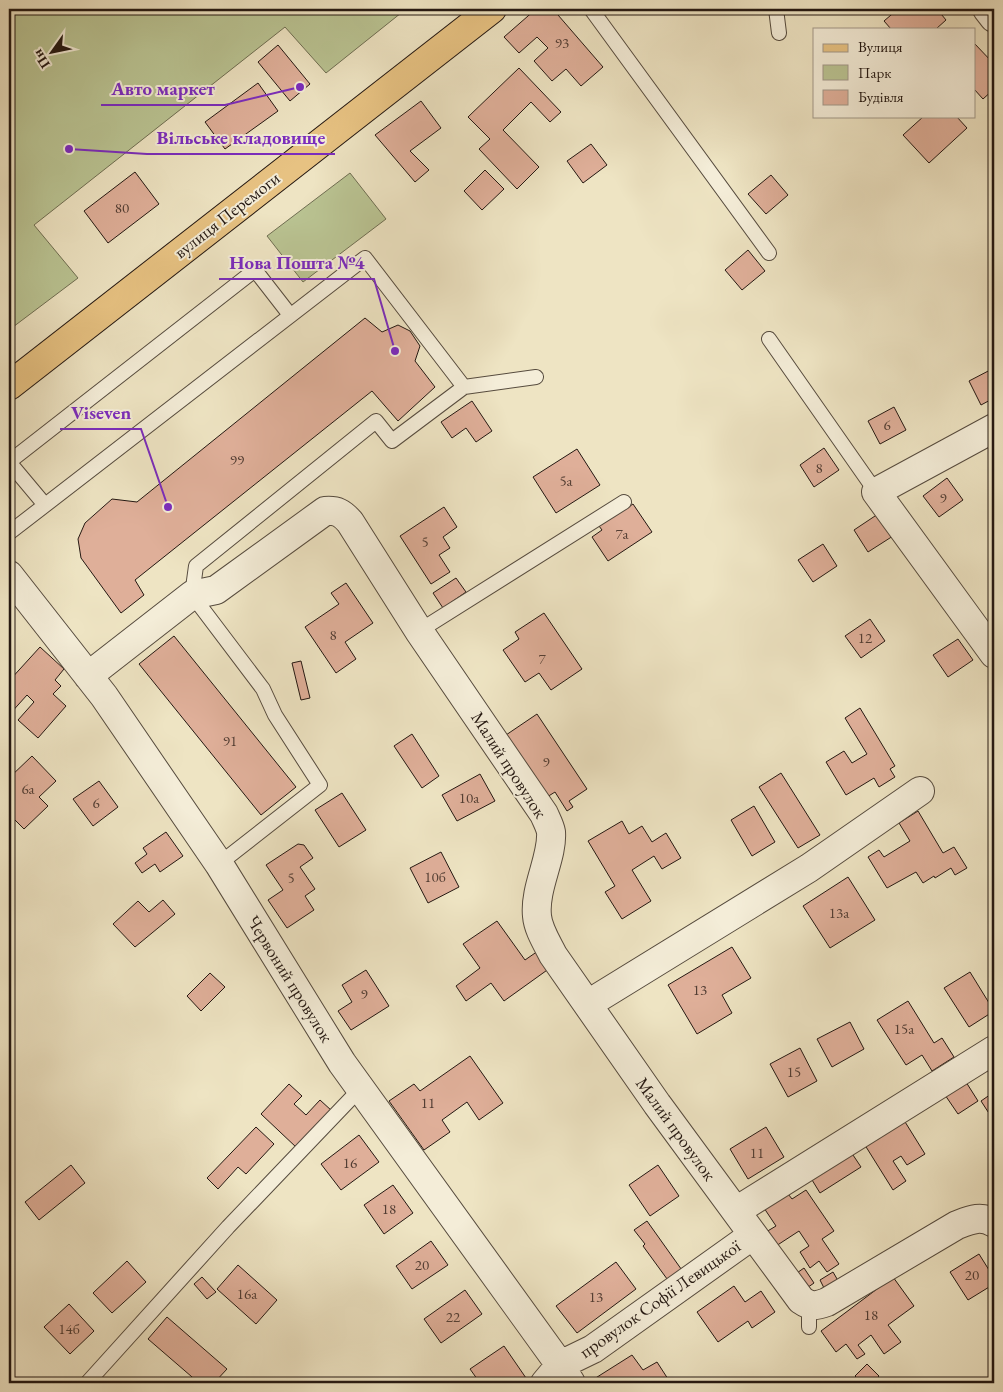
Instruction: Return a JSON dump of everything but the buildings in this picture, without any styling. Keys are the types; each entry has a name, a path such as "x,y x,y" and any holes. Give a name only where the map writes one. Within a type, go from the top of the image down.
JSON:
{"main road":[{"name":"вулиця Перемоги","path":"9,366 466,9"},
{"name":"вулиця Перемоги","path":"9,386 492,9"}],"street":[{"path":"987,9 994,18"},
{"path":"994,428 876,492 994,654"},
{"name":"Малий провулок","path":"88,676 192,595 216,590 325,511 334,510 343,514 350,522 419,631 544,814 551,832 549,851 539,886 537,916 543,936 553,955 657,1104 801,1300 809,1316 817,1306 827,1302 957,1225 973,1219 982,1219 994,1223"},
{"name":"Червоний провулок","path":"9,575 104,696 220,864 342,1064 558,1377"},
{"path":"588,1004 809,868 920,791"},
{"path":"736,1210 994,1050"},
{"name":"провулок Софії Левицької","path":"558,1377 593,1349 753,1235"}],"lane":[{"path":"591,9 769,253"},
{"path":"776,9 779,33"},
{"path":"9,533 365,258 464,387"},
{"path":"45,505 9,462 256,270 290,315"},
{"path":"769,339 876,492"},
{"path":"220,864 320,785 275,715 263,688 192,595 196,566 376,421 392,441 464,387 536,377"},
{"path":"419,631 624,502"},
{"path":"88,1382 228,1227 360,1089"}],"green space":[{"path":"9,9 406,9 326,73 285,27 34,225 78,278 9,330"},
{"path":"350,173 386,219 303,282 267,236"}],"place":[{"name":"Авто маркет","path":"300,87"},
{"name":"Вільське кладовище","path":"69,149"},
{"name":"Нова Пошта №4","path":"395,351"},
{"name":"Viseven","path":"168,507"}]}
